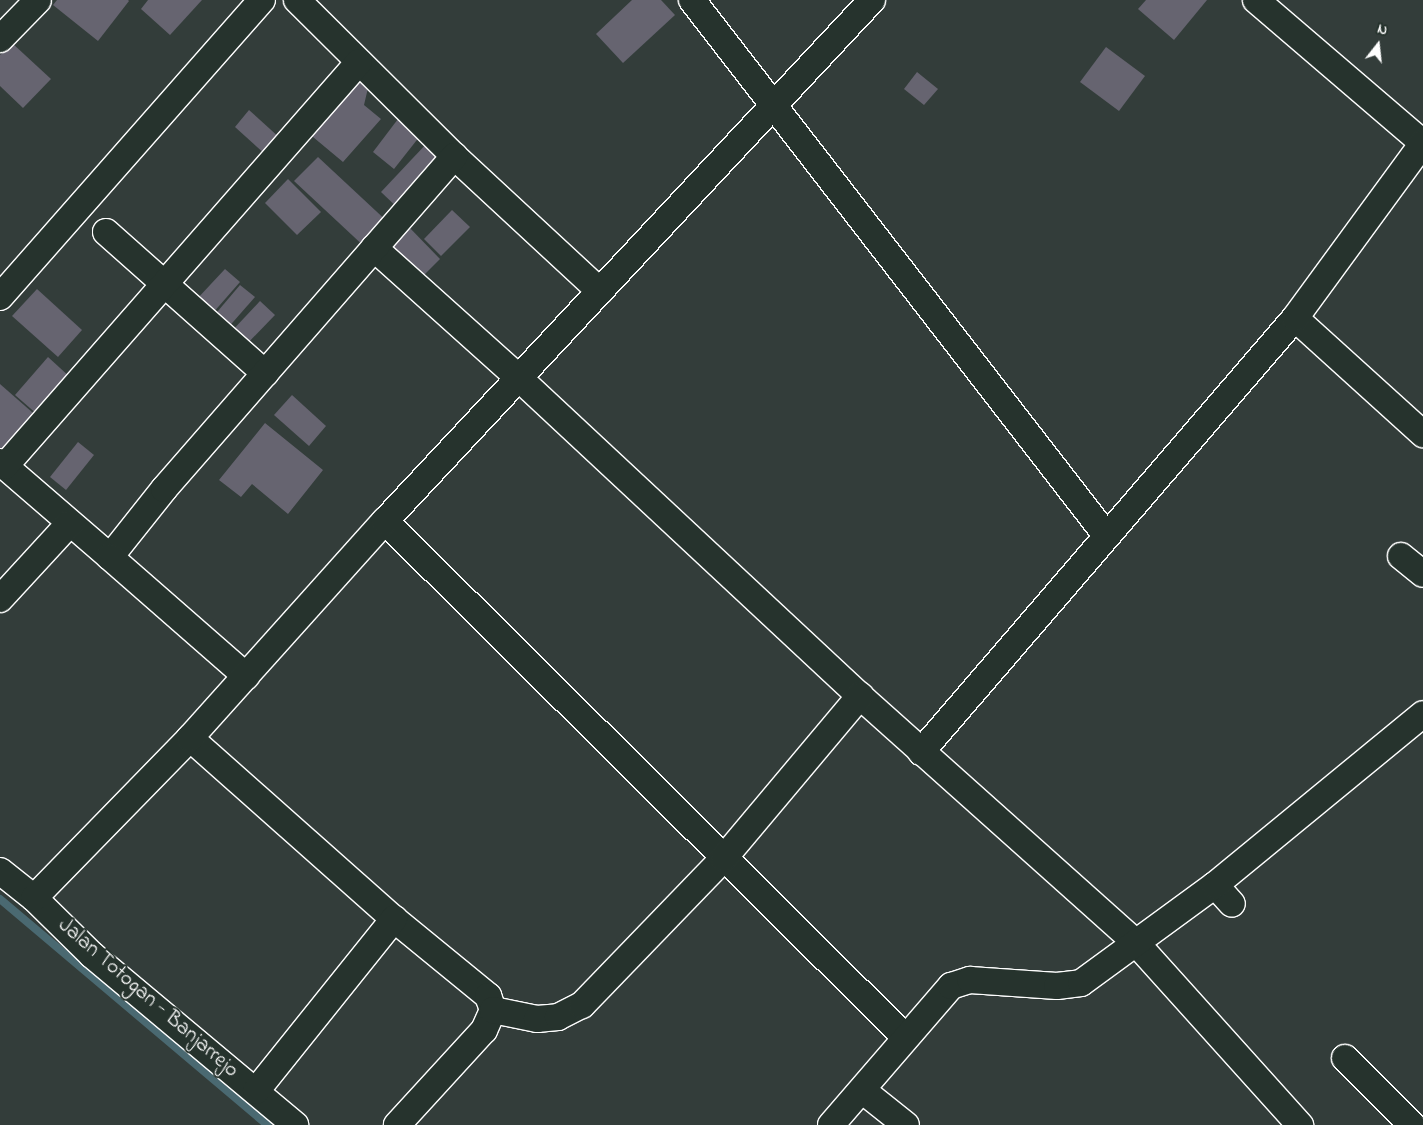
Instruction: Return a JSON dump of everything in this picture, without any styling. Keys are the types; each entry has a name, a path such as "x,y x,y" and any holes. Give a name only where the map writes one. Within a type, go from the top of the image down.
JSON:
{"street":[{"path":"0,40 38,0"},
{"path":"0,297 262,0"},
{"path":"297,0 454,156 600,290"},
{"path":"692,0 1106,535"},
{"path":"34,898 190,738 385,521 872,0"},
{"path":"921,752 1106,535 1295,318 1423,143 1256,0"},
{"path":"246,676 2,464 163,286 359,62"},
{"path":"110,557 164,489 454,156"},
{"path":"106,232 163,286 265,373"},
{"path":"374,248 519,378 921,752 1137,944 1300,1125"},
{"path":"1295,318 1423,434"},
{"path":"385,521 905,1037"},
{"path":"0,599 69,524"},
{"path":"1402,556 1423,574"},
{"path":"493,1010 537,1019 558,1017 582,1005 724,858 860,696"},
{"path":"831,1125 951,986 970,980 1057,986 1081,983 1137,944 1223,895 1423,714"},
{"path":"190,738 394,919 488,996 493,1010 484,1030 397,1125"},
{"name":"Jalan Totogan - Banjarrejo","path":"0,871 34,898 92,955 296,1125"},
{"path":"256,1091 394,919"},
{"path":"1345,1058 1412,1125"},
{"path":"862,1090 906,1125"}],"building":[{"path":"57,0 129,1 98,41 53,5"},
{"path":"148,0 202,0 170,35 141,9"},
{"path":"632,0 661,0 675,15 623,63 596,34"},
{"path":"1146,0 1207,0 1174,40 1138,9"},
{"path":"12,43 51,79 23,108 0,86 0,55"},
{"path":"1106,47 1145,76 1119,111 1080,82"},
{"path":"917,72 938,89 924,105 904,89"},
{"path":"355,77 368,88 364,105 381,119 343,162 307,132"},
{"path":"249,110 281,139 266,155 235,127"},
{"path":"398,119 420,136 394,169 373,152"},
{"path":"428,142 447,161 401,211 381,192"},
{"path":"318,157 391,225 368,250 294,181"},
{"path":"288,179 321,212 297,235 265,203"},
{"path":"452,210 470,227 441,256 424,239"},
{"path":"407,225 440,259 416,283 382,250"},
{"path":"225,269 240,282 212,314 196,300"},
{"path":"240,285 255,297 226,330 212,318"},
{"path":"37,289 82,330 58,357 12,316"},
{"path":"260,301 275,315 244,347 230,333"},
{"path":"48,357 71,378 38,415 15,395"},
{"path":"0,384 41,420 0,454"},
{"path":"292,395 326,426 309,446 274,415"},
{"path":"265,423 323,470 288,514 252,484 241,497 219,480"},
{"path":"78,442 94,455 66,490 50,477"}],"waterway":[{"path":"0,899 267,1125"}]}
